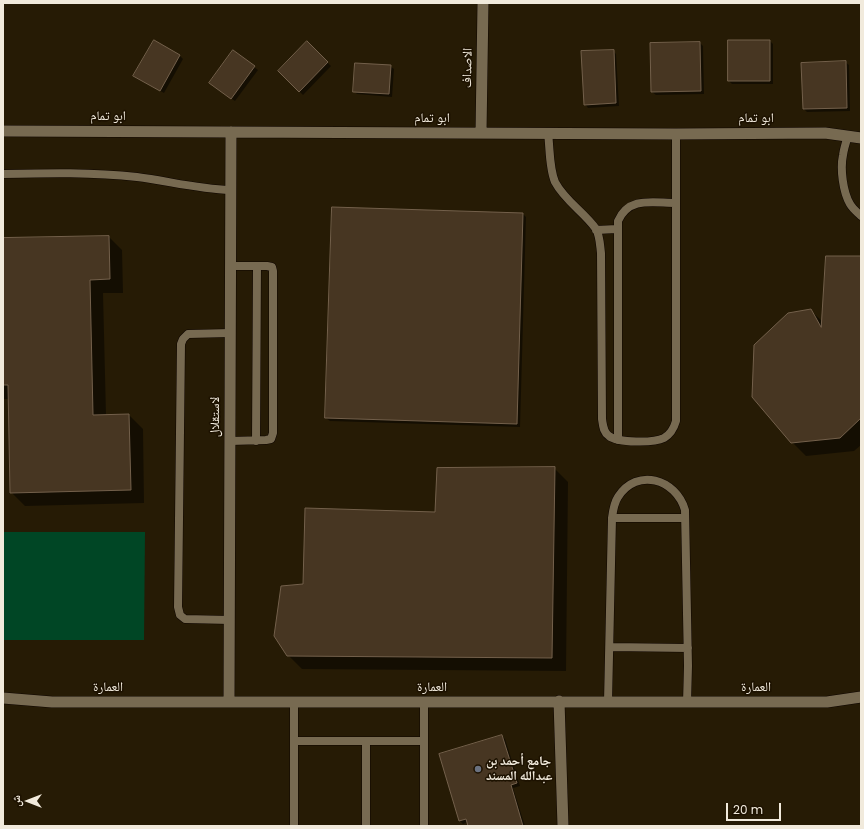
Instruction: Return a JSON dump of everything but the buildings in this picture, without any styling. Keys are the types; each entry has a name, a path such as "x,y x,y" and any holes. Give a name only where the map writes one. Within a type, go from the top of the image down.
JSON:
{"street":[{"name":"الاصداف","path":"481,133 483,3"},
{"name":"ابو تمام","path":"3,131 676,134 825,133 861,138"},
{"name":"لاستقلال","path":"229,702 231,132"},
{"name":"العمارة","path":"3,698 52,702 558,701 687,703 827,702 861,697"},
{"path":"558,701 563,826"}],"lane":[{"path":"548,133 551,164 555,181 567,199 596,230 601,253 602,419 605,432 608,436 618,440 657,440 664,438 670,434 676,421 676,134"},
{"path":"848,136 842,156 843,177 850,205 855,212 861,216"},
{"path":"3,174 84,173 137,178 208,189 230,190"},
{"path":"618,440 618,222 621,215 632,205 642,203 676,203"},
{"path":"596,230 617,229"},
{"path":"230,266 270,266 273,270 273,433 271,439 269,440 230,441"},
{"path":"256,440 257,266"},
{"path":"230,333 188,334 182,339 181,344 178,599 180,615 185,619 230,620"},
{"path":"608,702 612,518 615,503 624,490 637,482 653,480 661,482 674,490 683,502 685,518 688,648 687,703"},
{"path":"612,518 685,518"},
{"path":"610,647 688,648"},
{"path":"294,702 294,826"},
{"path":"424,702 424,826"},
{"path":"294,741 424,742"},
{"path":"366,741 366,826"}],"green space":[{"path":"3,532 145,532 144,640 3,640"}],"place":[{"name":"جامع أحمد بن عبدالله المسند","path":"478,769"}]}
